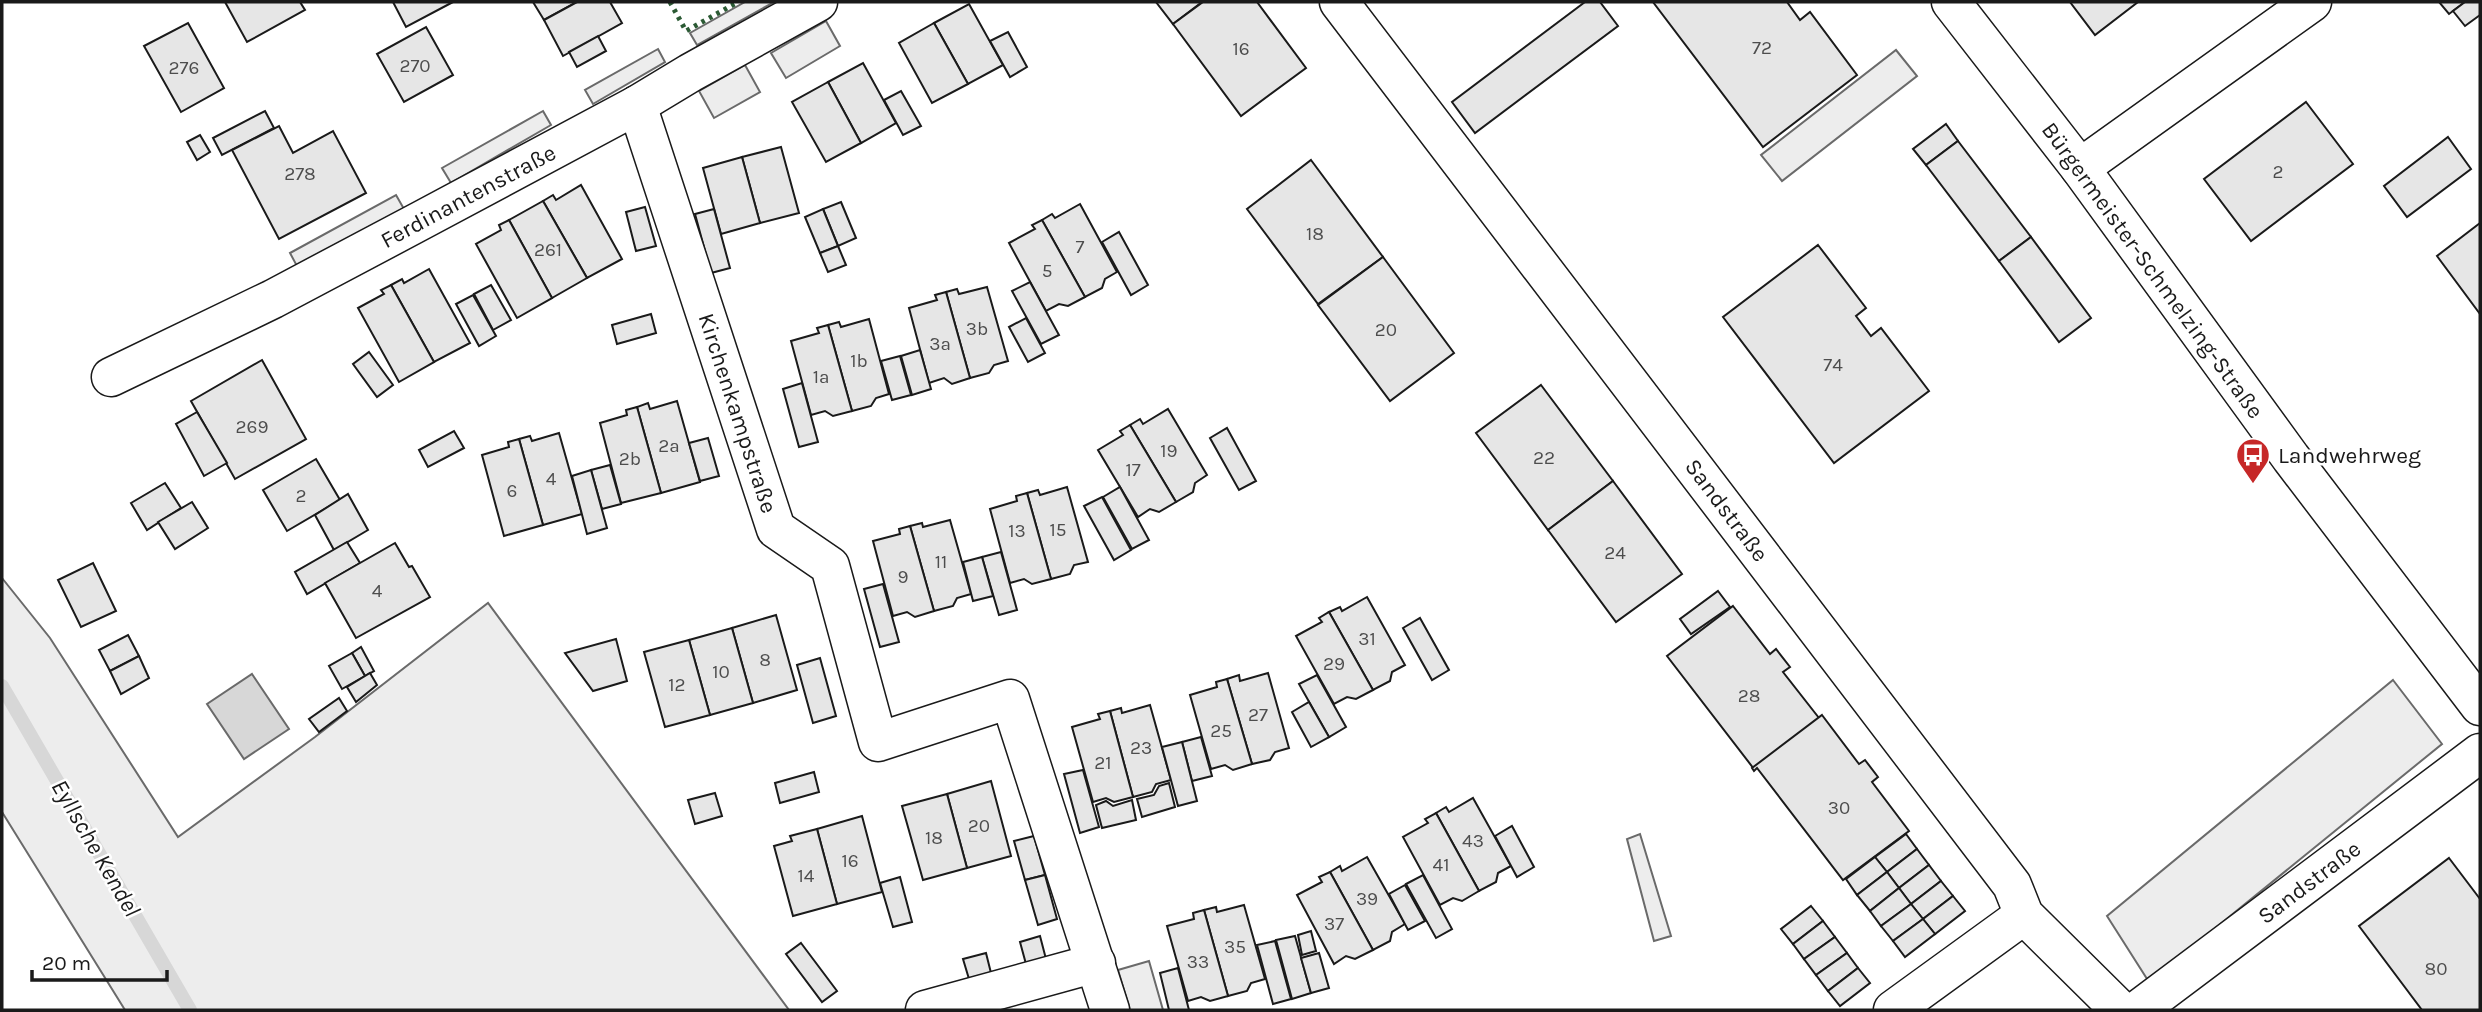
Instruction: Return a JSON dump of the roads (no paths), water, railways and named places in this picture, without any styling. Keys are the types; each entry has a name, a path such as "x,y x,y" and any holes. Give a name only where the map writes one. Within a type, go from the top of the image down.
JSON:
{"street":[{"name":"Ferdinantenstraße","path":"111,377 273,299 636,105 818,2"},
{"name":"Sandstraße","path":"1339,2 2012,885 2024,915 2120,1010"},
{"name":"Bürgermeister-Schmelzing-Straße","path":"1951,2 2080,168 2291,458 2480,706"},
{"path":"2080,168 2312,2"},
{"name":"Kirchenkampstraße","path":"636,105 776,529 830,566 878,742 1010,699 1110,1010"},
{"name":"Sandstraße","path":"2138,1010 2480,753"},
{"path":"1893,1010 2024,915"},
{"path":"925,1010 1096,963"}],"waterway":[{"name":"Eyllsche Kendel","path":"2,686 190,1010"}],"place":[{"name":"Landwehrweg","path":"2253,485"}]}
